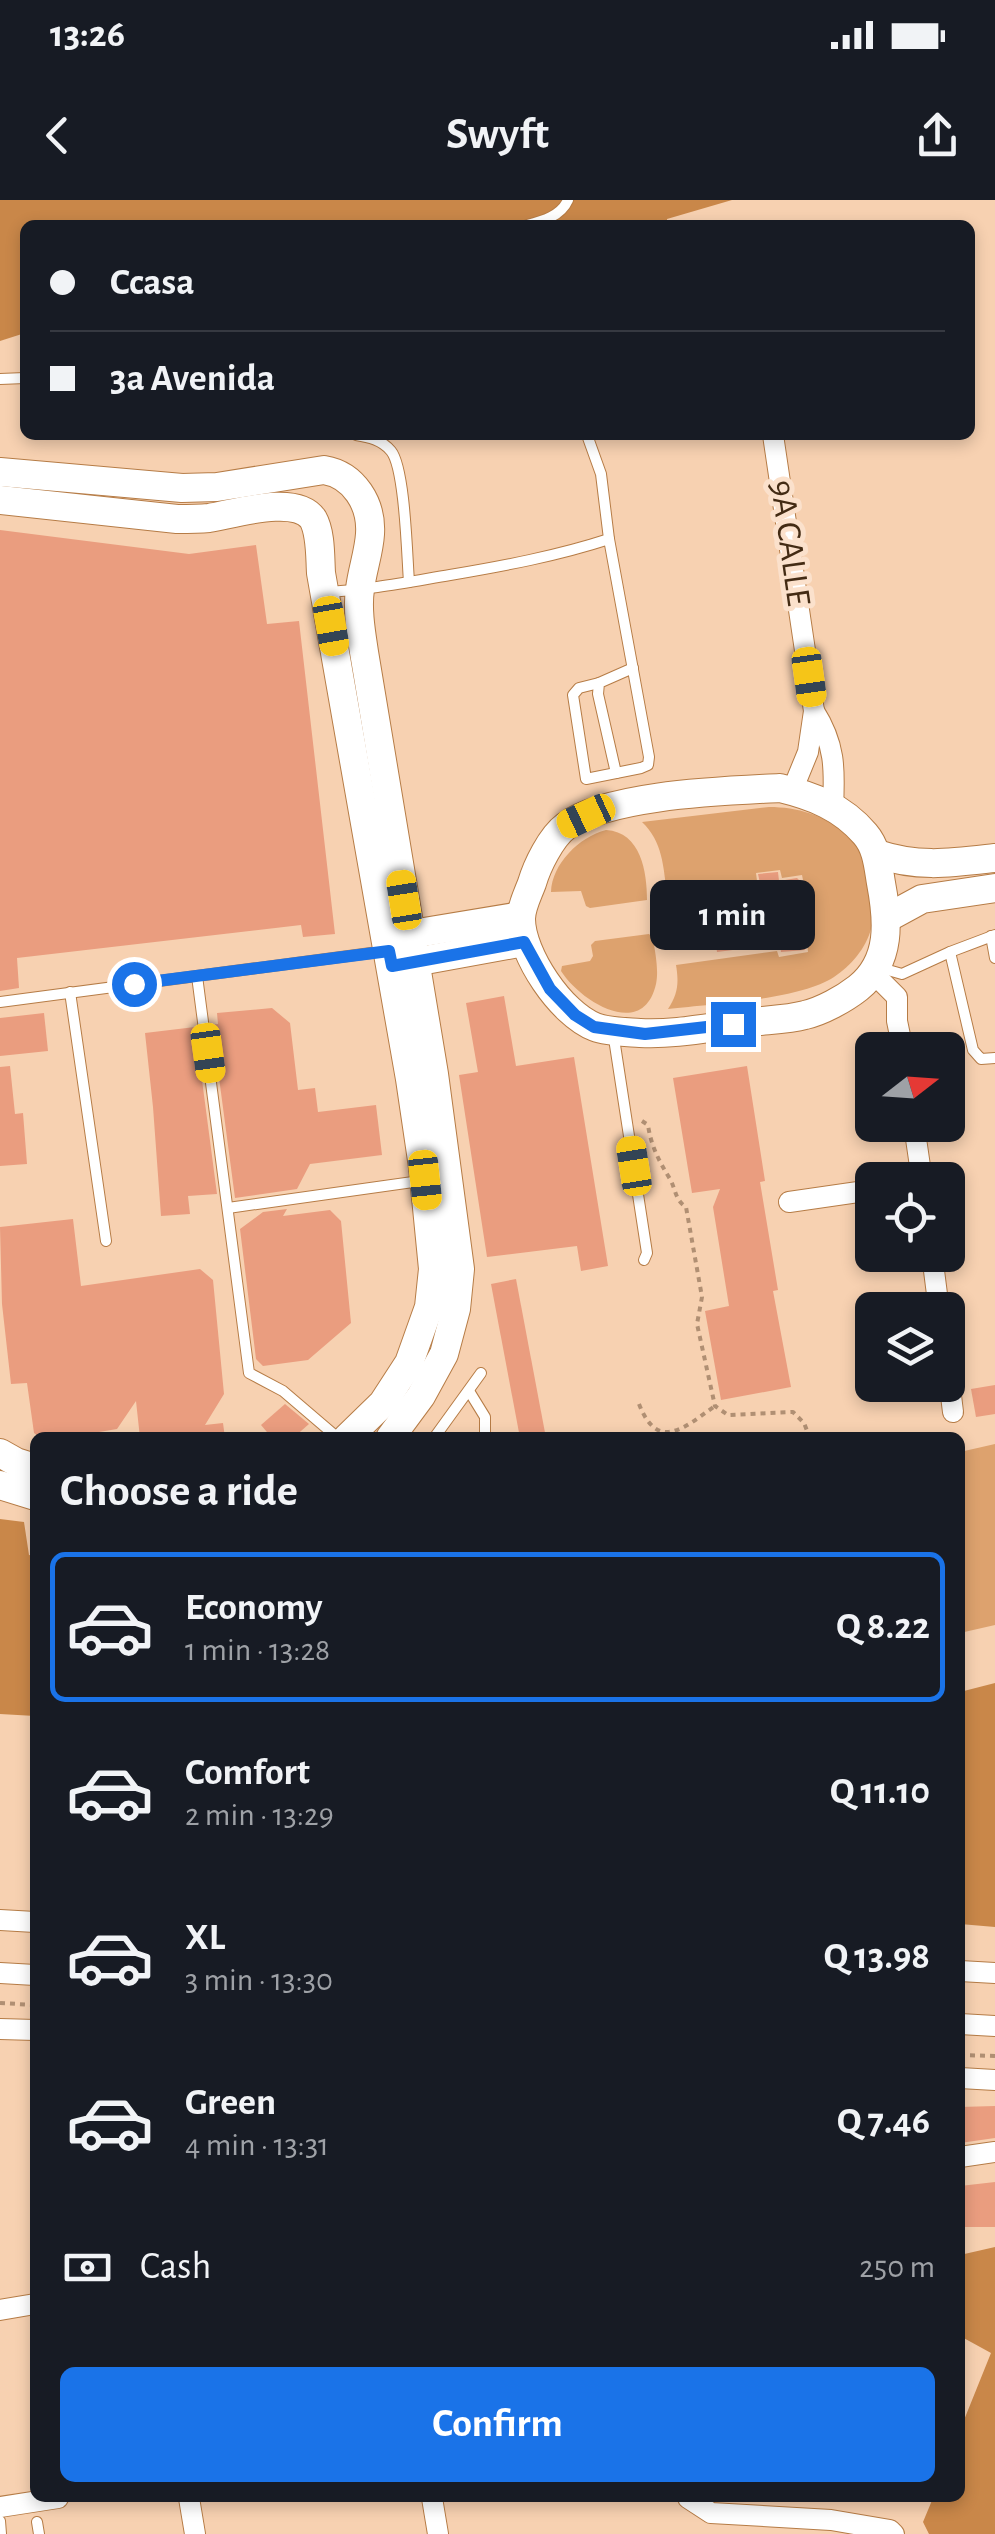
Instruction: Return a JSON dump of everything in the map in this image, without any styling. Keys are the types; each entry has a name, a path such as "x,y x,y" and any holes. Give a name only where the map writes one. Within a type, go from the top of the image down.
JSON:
{"street":[{"name":"9A CALLE","path":"774,440 814,711 808,752 792,791"},
{"path":"0,500 33,490 217,487 324,470 348,478 368,516 370,535 360,590 374,796"},
{"path":"0,472 33,490 178,520 282,506 297,508 315,522 325,592 374,796 422,1077 446,1269 456,1308 444,1354 421,1396 394,1432"},
{"name":"9A CALLE","path":"814,711 831,742 833,806"},
{"path":"780,788 808,794 833,806 868,837 877,854 887,935 870,974 830,1004 806,1016 660,1033 612,1031 594,1027 575,1015 550,989 522,929 538,864 565,826 612,806 690,794 780,788"},
{"path":"877,854 932,865 995,858"},
{"path":"887,918 922,900 995,888"},
{"path":"398,951 522,929"},
{"path":"870,974 899,1032"},
{"path":"789,1202 855,1192"},
{"path":"353,1432 383,1403 409,1364 446,1269"},
{"path":"952,1402 953,1412"},
{"path":"11,1471 30,1491"},
{"path":"0,1920 30,1922"},
{"path":"965,1971 995,1973"},
{"path":"0,1973 30,1975"},
{"path":"965,2024 995,2026"},
{"path":"0,2029 30,2030"},
{"path":"965,2078 995,2080"},
{"path":"965,2156 995,2152"},
{"path":"0,2310 30,2305"},
{"path":"0,2506 30,2502"},
{"path":"190,2502 195,2534"},
{"path":"433,2502 438,2534"},
{"path":"694,2502 711,2513 831,2520 890,2530 894,2534"}],"lane":[{"path":"546,220 564,209 568,200"},
{"path":"376,440 392,451 399,469 409,582"},
{"path":"589,440 600,474 609,539 634,668 649,757 648,765 586,779 573,694 579,688 634,668"},
{"path":"325,592 409,582 573,550 609,539"},
{"path":"599,683 598,694 616,774"},
{"path":"870,974 902,974 993,936 995,958"},
{"path":"0,1002 398,951"},
{"path":"950,952 973,1050 981,1059 995,1058"},
{"path":"197,976 248,1373 284,1391 331,1432"},
{"path":"70,992 106,1241"},
{"path":"612,1031 647,1253 644,1260"},
{"path":"228,1208 432,1170"},
{"path":"438,1432 481,1373"},
{"path":"469,1391 485,1417 485,1432"},
{"path":"0,2521 1,2534"}],"path":[{"path":"643,1121 648,1125 660,1165 672,1182 678,1202 686,1208 702,1298 697,1324 715,1406 728,1415 794,1412 808,1432"},
{"path":"640,1404 644,1416 663,1432"},
{"path":"678,1432 715,1406"},
{"path":"0,2003 30,2004"},
{"path":"965,2054 995,2056"}],"shaded area":[{"path":"0,200 732,200 667,220 20,220 20,335 0,341"},
{"path":"769,807 820,817 855,844 873,892 873,917 865,943 846,968 819,985 754,1000 668,1009 677,988 676,965 777,951 779,957 808,952 803,914 814,893 802,875 782,878 780,870 756,873 757,881 667,893 658,846 642,822"},
{"path":"606,830 627,838 640,855 647,900 590,908 581,891 551,892 556,871 569,853"},
{"path":"649,934 653,938 657,979 649,1001 638,1010 625,1013 596,1003 561,971 562,966 590,961 595,941"},
{"path":"995,1444 995,1625 965,1632 965,1451"},
{"path":"0,1519 24,1522 30,1555 30,1716 0,1714"},
{"path":"995,1683 995,1927 965,1924 965,1691"},
{"path":"995,2247 995,2534 929,2534 923,2522 931,2502 965,2502 965,2418 991,2353 965,2339 965,2254"}],"building":[{"path":"0,530 189,554 256,545 267,624 299,621 335,934 303,937 301,925 17,958 19,988 0,991"},
{"path":"778,872 779,881 797,878 810,891 809,902 800,911 805,950 781,952 780,944 717,952 713,923 709,923 708,914 704,915 705,890 760,883 758,874"},
{"path":"504,996 516,1066 574,1057 608,1266 581,1271 577,1246 487,1257 459,1075 478,1072 466,1003"},
{"path":"272,1008 290,1023 298,1090 315,1088 318,1112 376,1105 382,1155 310,1164 297,1189 235,1198 212,1025 218,1024 217,1013"},
{"path":"44,1013 48,1051 0,1056 0,1018"},
{"path":"195,1027 217,1194 188,1196 190,1214 161,1216 145,1033"},
{"path":"10,1066 15,1114 23,1113 27,1164 0,1166 0,1067"},
{"path":"747,1066 765,1181 760,1182 778,1290 773,1291 791,1387 721,1400 705,1311 729,1306 713,1207 720,1189 692,1193 673,1078"},
{"path":"287,1209 283,1216 330,1210 341,1221 351,1323 308,1360 263,1366 256,1359 240,1229 263,1212"},
{"path":"73,1219 81,1286 200,1269 213,1280 224,1394 205,1425 223,1423 224,1432 139,1432 136,1401 117,1429 34,1432 27,1383 11,1384 2,1304 0,1227"},
{"path":"516,1279 545,1432 519,1432 491,1284"},
{"path":"995,1385 995,1414 976,1417 971,1389"},
{"path":"285,1404 309,1424 300,1432 267,1432 261,1425"},
{"path":"995,2106 995,2138 965,2142 965,2107"},
{"path":"995,2182 995,2227 965,2227 965,2185"}],"route":[{"path":"134,984 389,951 392,966 524,942 550,989 575,1015 594,1027 645,1034 733,1024"}]}
